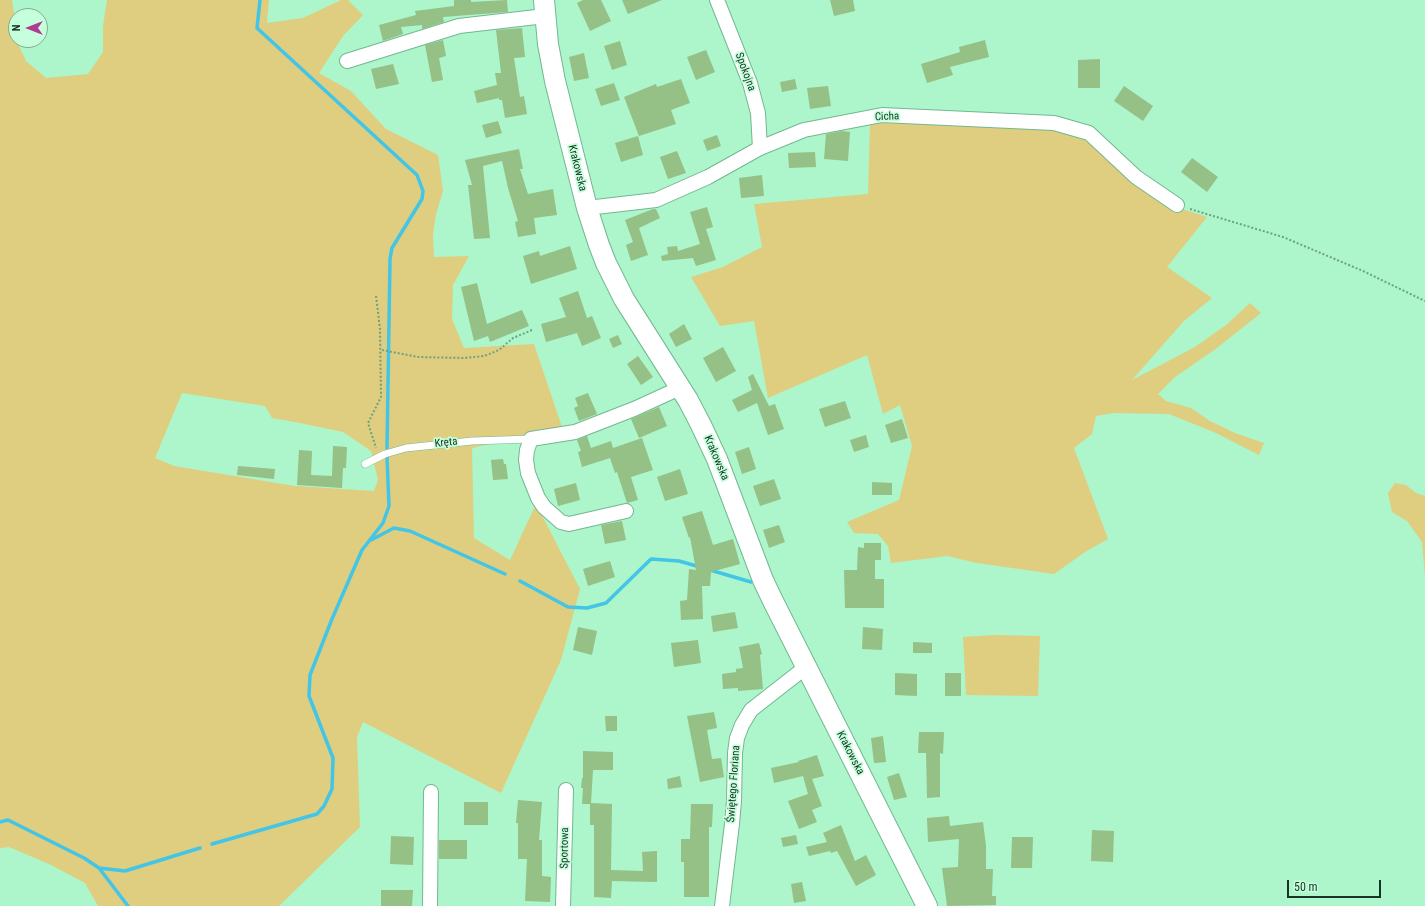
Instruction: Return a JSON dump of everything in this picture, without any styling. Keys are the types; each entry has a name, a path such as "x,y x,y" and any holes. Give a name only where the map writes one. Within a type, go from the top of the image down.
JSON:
{"street":[{"name":"Spokojna","path":"717,0 750,83 758,113 760,148"},
{"path":"347,61 459,26 545,8"},
{"name":"Krakowska","path":"545,8 549,51 555,82 587,208 599,245 614,280 635,318 680,388 701,425 715,454 763,580 927,906"},
{"name":"Cicha","path":"587,208 656,200 708,177 760,148 804,130 882,115 1054,123 1089,133 1136,177 1177,205"},
{"name":"Kręta","path":"531,438 575,432 634,409 680,388"},
{"path":"531,438 527,450 526,460 528,473 538,498 557,519 561,522 569,524 626,512"},
{"name":"Świętego Floriana","path":"722,906 732,824 737,738 742,725 751,710 806,667"},
{"name":"Sportowa","path":"563,906 566,790"},
{"path":"430,906 431,792"}],"lane":[{"name":"Kręta","path":"365,464 380,456 406,448 472,441 531,438"}],"path":[{"path":"1177,205 1283,238 1363,271 1425,301"},
{"path":"376,296 382,350 380,372 381,397 368,423 380,456"},
{"path":"382,350 418,357 464,358 484,356 499,350 513,338 532,330"}],"shaded area":[{"path":"0,0 12,0 13,8 8,8 8,48 20,48 26,61 46,78 88,74 103,52 103,26 107,0 269,0 267,23 303,18 341,0 348,0 363,15 343,36 319,73 351,91 386,129 438,155 443,191 436,214 433,234 434,257 469,256 453,285 452,319 464,348 534,344 563,430 523,436 472,448 474,538 510,560 536,504 580,589 561,660 501,793 363,722 357,737 360,827 279,906 98,906 85,883 49,864 9,847 0,848 0,824 7,822 0,820","holes":["182,393 265,406 272,418 343,432 371,451 378,480 374,491 295,486 174,466 155,458"]},
{"path":"870,123 1011,123 1068,129 1089,138 1170,205 1207,217 1167,267 1212,298 1184,321 1132,380 1195,347 1226,325 1250,303 1261,313 1217,348 1175,377 1158,394 1166,401 1191,408 1210,421 1235,433 1264,443 1259,455 1216,433 1169,414 1113,413 1096,416 1092,434 1074,448 1108,539 1085,552 1054,574 977,563 947,556 891,563 888,546 878,534 854,533 847,522 899,500 912,446 900,405 883,414 867,355 768,398 754,321 720,326 691,277 723,267 762,247 754,204 868,194"},
{"path":"1395,483 1406,485 1416,493 1425,496 1425,576 1422,542 1407,521 1392,512 1388,493"},
{"path":"995,635 1040,636 1038,696 966,695 963,637"}],"building":[{"path":"454,0 471,0 471,2 507,0 508,12 443,17 444,22 422,29 422,25 401,27 403,34 383,41 379,25 416,15 415,11 454,6"},
{"path":"583,0 601,0 611,21 590,31 577,3"},
{"path":"622,0 662,0 628,14"},
{"path":"830,0 853,0 855,11 834,16"},
{"path":"522,28 525,57 514,58 520,97 524,96 527,114 505,118 502,100 499,100 499,98 477,103 474,91 497,85 495,73 501,73 496,30"},
{"path":"443,40 446,56 439,58 443,80 432,82 425,45"},
{"path":"985,40 989,57 950,67 953,75 927,83 921,64 960,52 959,47"},
{"path":"620,41 627,65 612,70 604,46"},
{"path":"706,50 715,72 696,80 687,57"},
{"path":"584,53 589,78 574,81 569,57"},
{"path":"1100,59 1100,88 1078,88 1078,60"},
{"path":"393,64 399,84 376,89 371,69"},
{"path":"681,79 690,103 671,110 676,124 639,136 624,97 656,84 657,87"},
{"path":"795,79 797,89 782,92 780,82"},
{"path":"614,83 620,100 601,106 595,89"},
{"path":"828,86 831,106 810,109 807,88"},
{"path":"1124,86 1153,106 1143,121 1114,101"},
{"path":"498,121 502,133 486,138 482,125"},
{"path":"842,131 850,132 848,161 824,159 826,134"},
{"path":"717,135 721,146 707,151 703,140"},
{"path":"638,136 643,155 621,162 615,143"},
{"path":"519,149 523,169 520,169 528,194 553,189 557,215 534,218 536,234 518,237 515,222 518,221 502,161 483,166 490,238 474,239 468,185 472,185 465,160"},
{"path":"677,151 686,173 668,179 660,157"},
{"path":"815,152 816,167 789,168 788,153"},
{"path":"1192,158 1218,177 1207,192 1181,172"},
{"path":"762,175 764,196 741,198 739,178"},
{"path":"707,207 713,227 706,229 716,260 696,266 693,258 662,261 661,256 668,254 667,247 677,246 678,251 700,244 690,212"},
{"path":"656,209 660,218 639,228 648,255 631,261 626,245 633,242 625,220"},
{"path":"570,246 577,269 531,284 523,256 539,251 540,256"},
{"path":"477,283 487,324 522,310 529,326 490,342 488,336 474,341 461,287"},
{"path":"578,291 587,318 592,316 601,338 582,346 577,333 546,342 541,324 566,317 559,298"},
{"path":"684,324 692,339 676,347 669,334"},
{"path":"618,335 622,344 613,348 609,339"},
{"path":"723,347 736,371 716,382 703,358"},
{"path":"638,356 653,377 641,385 627,364"},
{"path":"753,374 769,406 775,404 784,429 768,435 757,403 738,412 732,400 752,390 748,377"},
{"path":"588,393 597,414 579,421 574,408 578,406 575,398"},
{"path":"845,401 851,418 825,427 819,409"},
{"path":"659,407 667,426 639,438 631,419"},
{"path":"902,419 908,438 891,443 885,425"},
{"path":"866,435 869,447 854,452 850,440"},
{"path":"587,436 591,448 611,441 613,448 642,438 653,470 631,477 638,500 627,503 617,472 615,473 610,458 582,467 578,452 581,451 577,440"},
{"path":"333,446 347,447 346,468 343,468 342,488 297,485 299,450 312,451 311,475 332,476"},
{"path":"749,447 756,469 742,474 735,452"},
{"path":"503,459 504,464 506,464 508,479 493,480 491,460"},
{"path":"238,466 275,469 274,479 237,475"},
{"path":"680,469 688,494 665,501 657,477"},
{"path":"774,479 781,499 760,506 753,486"},
{"path":"872,482 892,483 892,495 872,495"},
{"path":"576,483 580,500 558,506 554,489"},
{"path":"702,511 713,545 733,539 740,564 711,572 710,586 702,586 703,619 681,620 680,601 687,600 689,569 696,570 690,537 689,538 682,517"},
{"path":"622,521 626,540 605,544 601,525"},
{"path":"779,525 785,542 769,548 763,530"},
{"path":"864,543 881,543 881,560 875,560 875,579 884,579 884,608 845,608 844,570 857,570 858,547 864,548"},
{"path":"610,561 615,577 588,586 583,569"},
{"path":"735,612 738,628 713,632 711,616"},
{"path":"578,627 597,631 592,655 573,650"},
{"path":"863,627 883,629 882,650 862,649"},
{"path":"698,640 701,663 674,667 671,643"},
{"path":"913,642 932,643 932,653 913,653"},
{"path":"759,643 762,654 760,655 763,689 738,691 738,688 723,689 722,674 736,672 736,669 743,668 739,647"},
{"path":"895,673 917,674 917,696 895,695"},
{"path":"945,673 961,673 961,696 945,696"},
{"path":"714,712 717,728 707,730 712,759 721,758 724,777 700,782 687,716"},
{"path":"605,716 617,716 617,731 606,731"},
{"path":"919,732 944,732 943,754 940,753 940,797 927,798 926,753 918,753"},
{"path":"883,736 886,762 874,763 871,738"},
{"path":"583,751 613,752 613,770 593,770 591,803 612,804 611,870 643,871 642,852 657,851 657,882 612,881 611,898 594,897 594,825 590,825 590,804 582,804 583,788 581,788 583,778"},
{"path":"817,755 824,776 812,779 822,806 812,810 817,822 799,829 788,801 808,794 803,776 774,783 771,768 799,762 798,761"},
{"path":"899,773 907,797 894,800 887,777"},
{"path":"680,776 682,787 668,789 667,779"},
{"path":"518,800 542,802 539,840 542,840 542,876 551,877 550,902 525,901 527,859 518,859 518,823 516,823"},
{"path":"464,802 488,802 488,825 464,825"},
{"path":"691,804 713,804 712,827 709,827 709,897 684,897 684,862 681,862 681,839 690,839"},
{"path":"949,816 950,826 983,822 986,846 986,869 993,869 992,896 996,896 996,905 947,906 942,868 958,867 959,839 928,842 927,818"},
{"path":"841,825 855,861 866,855 876,875 856,886 837,851 831,853 830,851 809,856 806,847 827,842 823,833"},
{"path":"1092,830 1114,831 1113,862 1091,861"},
{"path":"796,835 798,844 783,847 781,838"},
{"path":"391,836 414,837 413,865 390,864"},
{"path":"1012,837 1033,837 1032,868 1011,868"},
{"path":"439,840 467,840 467,859 439,859"},
{"path":"802,882 806,901 794,903 791,884"},
{"path":"381,890 413,890 412,906 381,906"}],"waterway":[{"path":"260,0 257,28 417,175 423,191 422,199 392,248 390,259 387,448"},
{"path":"212,844 317,814 324,806 332,789 333,758 309,696 310,675 362,550 383,523 389,506 387,457"},
{"path":"371,540 394,528 410,531 505,574"},
{"path":"520,581 568,607 587,608 606,603 651,559 679,561 700,567"},
{"path":"710,570 751,582"},
{"path":"0,822 8,820 84,858 99,868 128,906"},
{"path":"99,868 125,871 200,848"}]}
